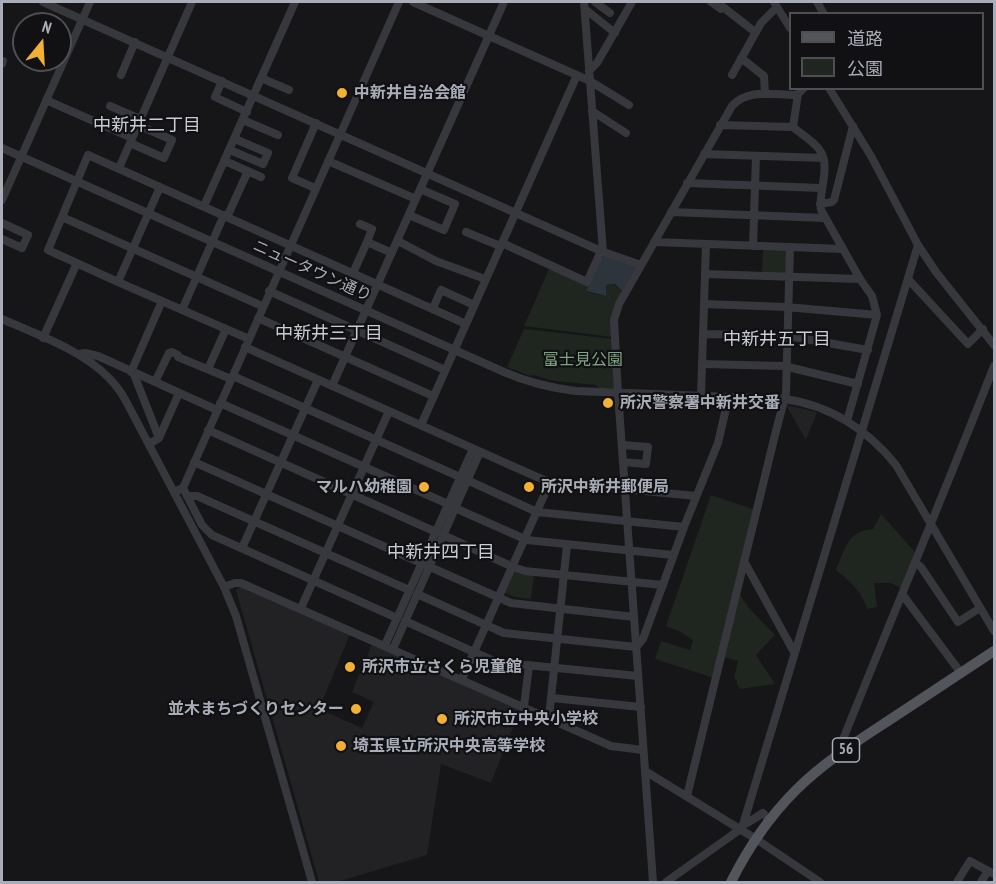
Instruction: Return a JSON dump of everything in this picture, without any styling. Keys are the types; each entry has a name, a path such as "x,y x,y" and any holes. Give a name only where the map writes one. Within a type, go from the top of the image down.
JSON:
{"main road":[{"name":"56","path":"731,882 769,820 799,787 836,757 994,651"}],"street":[{"path":"43,2 602,251 641,265"},
{"path":"2,200 90,2"},
{"path":"118,168 192,2"},
{"path":"204,206 295,2"},
{"path":"312,882 236,616 182,492 262,306 399,2"},
{"path":"413,2 590,81 629,105"},
{"path":"332,386 504,2"},
{"path":"595,2 610,13"},
{"path":"589,70 597,63 632,2"},
{"path":"711,2 721,9 723,7 755,32"},
{"path":"732,75 755,32 775,4 789,26"},
{"path":"584,5 615,33"},
{"path":"466,232 588,282 602,251 584,5"},
{"path":"121,75 135,42"},
{"path":"741,58 764,76 765,94"},
{"path":"421,425 577,75"},
{"path":"261,78 289,90"},
{"path":"222,81 214,97 278,135"},
{"path":"830,90 872,156 918,245 936,272 994,345"},
{"path":"653,882 614,317 619,304 732,106 738,100 751,94 790,95 801,91"},
{"path":"793,127 801,91"},
{"path":"46,100 164,158 172,140 110,106"},
{"path":"592,111 626,133"},
{"path":"315,188 292,178 316,123"},
{"path":"720,125 793,127 819,148 824,169 820,204 824,218 872,296 877,315 847,421"},
{"path":"820,204 834,200 853,126"},
{"path":"230,150 263,164 266,158 268,153 235,139"},
{"name":"ニュータウン通り","path":"2,148 510,375 544,386 576,391 784,399 832,413 862,431 896,465 980,608 993,624"},
{"path":"704,154 823,158"},
{"path":"466,324 88,155 48,250 226,329 247,343 318,380 532,476 550,482 696,496"},
{"path":"753,246 756,156"},
{"path":"225,161 261,177"},
{"path":"328,161 416,200"},
{"path":"182,310 248,171"},
{"path":"687,183 821,188"},
{"path":"118,282 160,187"},
{"path":"409,215 444,230 455,204 420,189"},
{"path":"671,212 824,218"},
{"path":"62,217 262,306"},
{"path":"2,223 28,235 22,248 2,239"},
{"path":"354,273 372,229 360,224"},
{"path":"398,241 436,261 485,279"},
{"path":"367,242 392,253"},
{"path":"654,242 843,249"},
{"path":"701,396 706,244"},
{"path":"741,827 918,245"},
{"path":"687,796 786,393 790,247"},
{"path":"43,338 76,263"},
{"path":"705,274 860,279"},
{"path":"908,279 968,344 983,329"},
{"path":"433,308 441,290 474,305"},
{"path":"270,291 445,370"},
{"path":"159,438 132,372 162,301"},
{"path":"704,304 789,307 877,315"},
{"path":"258,318 433,396"},
{"path":"2,319 79,355 104,373 117,387 149,444 202,525 218,538 496,662 638,676"},
{"path":"208,369 226,329"},
{"path":"703,334 788,336 868,350"},
{"path":"155,382 169,353 172,352 178,357 305,409 537,512 684,527"},
{"path":"79,355 85,353 98,357 179,393 219,406 293,436 527,540 673,555"},
{"path":"702,364 787,367 858,384"},
{"path":"836,757 994,366"},
{"path":"242,548 318,380"},
{"path":"149,444 159,438 179,393"},
{"path":"636,647 643,639 673,555 718,443 728,397"},
{"path":"301,608 389,411"},
{"path":"208,430 513,567 525,571 663,585"},
{"path":"622,445 648,447 646,464 623,462"},
{"path":"389,647 477,450"},
{"path":"195,460 499,595 561,607 634,614"},
{"path":"462,679 550,482"},
{"path":"182,492 197,496 504,633 636,647"},
{"path":"549,717 567,545"},
{"path":"744,561 794,652"},
{"path":"915,561 958,622 980,608"},
{"path":"224,587 242,583 611,746 643,750"},
{"path":"902,594 961,673"},
{"path":"524,706 529,666"},
{"path":"552,698 640,707"},
{"path":"645,771 741,827 820,882"},
{"path":"666,882 763,813 769,820"},
{"path":"957,882 970,861 991,872 981,882"}],"shaded area":[{"path":"606,255 635,265 635,268 622,291 615,284 606,285 606,296 586,291 601,258"},
{"path":"786,405 817,412 806,440"},
{"name":"埼玉県立所沢中央高等学校","path":"241,586 350,634 319,709 362,728 374,702 352,692 372,644 520,710 491,783 441,764 427,855 337,882 319,882 236,590"}],"green space":[{"path":"763,249 788,250 787,275 762,274"},
{"path":"550,267 589,284 586,292 606,296 606,285 615,285 622,292 613,314 612,337 524,326"},
{"name":"富士見公園","path":"524,329 613,339 615,388 599,388 596,385 555,381 530,376 507,367"},
{"path":"711,495 756,510 736,589 749,608 775,635 756,655 775,684 740,689 734,678 738,661 720,656 714,678 655,659 661,641 690,650 693,640 666,626"},
{"path":"881,514 915,552 901,588 891,583 874,583 877,607 867,609 859,592 836,570 852,537 864,530 873,529"},
{"path":"513,571 534,574 531,599 514,597 505,593"}],"place":[{"name":"中新井自治会館","path":"342,93"},
{"name":"所沢警察署中新井交番","path":"608,403"},
{"name":"マルハ幼稚園","path":"424,487"},
{"name":"所沢中新井郵便局","path":"529,487"},
{"name":"所沢市立さくら児童館","path":"350,667"},
{"name":"並木まちづくりセンター","path":"356,709"},
{"name":"所沢市立中央小学校","path":"442,719"},
{"name":"埼玉県立所沢中央高等学校","path":"341,746"}],"district":[{"name":"中新井二丁目","path":"147,126"},
{"name":"中新井三丁目","path":"329,334"},
{"name":"中新井五丁目","path":"777,340"},
{"name":"中新井四丁目","path":"441,553"}]}
